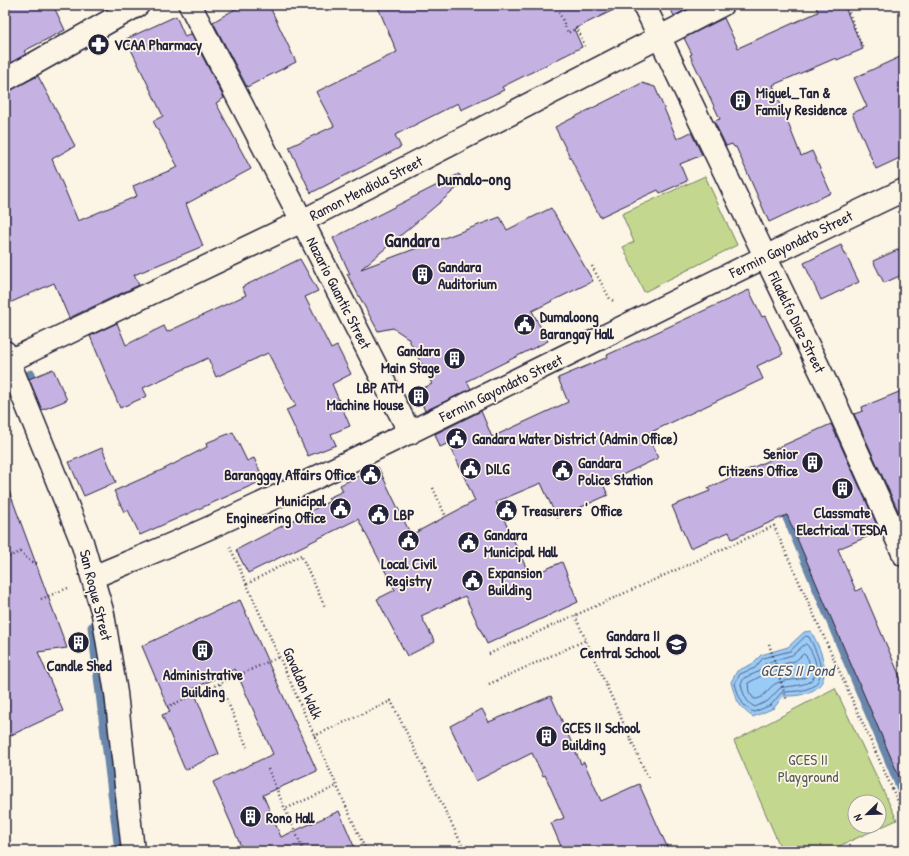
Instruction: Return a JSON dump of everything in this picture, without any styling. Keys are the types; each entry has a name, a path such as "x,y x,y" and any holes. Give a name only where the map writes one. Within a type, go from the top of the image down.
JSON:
{"street":[{"path":"5,80 138,5"},
{"name":"Nazario Guantic Street","path":"190,5 410,433"},
{"name":"Filadelfo Diaz Street","path":"644,5 902,544"},
{"name":"Ramon Mendiola Street","path":"6,359 302,221 722,5"},
{"name":"Fermin Gayondato Street","path":"93,577 219,523 410,433 765,256 904,190"},
{"name":"San Roque Street","path":"6,359 82,542 103,614 112,664 133,851"}],"path":[{"path":"846,5 862,49"},
{"path":"559,12 568,33 577,28 587,52"},
{"path":"592,266 610,299 614,301"},
{"path":"433,488 446,517"},
{"name":"Gavaldon Walk","path":"219,523 366,851"},
{"path":"489,654 774,526 904,815"},
{"path":"5,558 20,552 30,561 39,564"},
{"path":"247,584 301,555 325,607"},
{"path":"575,616 649,780"},
{"path":"489,684 586,640"},
{"path":"769,644 787,701"},
{"path":"167,706 279,657"},
{"path":"220,684 247,747"},
{"path":"314,736 391,701 465,851"},
{"path":"268,769 304,851"},
{"path":"285,809 337,786"},
{"path":"890,851 904,845"}],"green space":[{"path":"705,176 737,245 644,292 623,247 634,242 622,214"},
{"name":"GCES II Playground","path":"835,688 885,794 847,794 847,834 866,834 828,851 782,851 734,741"},
{"name":"GCES II Playground","path":"887,799 897,820 887,824"}],"water":[{"name":"GCES II Pond","path":"811,631 823,658 824,676 821,683 815,690 804,694 797,696 783,696 774,708 753,717 748,714 738,702 731,682 737,671 752,664 761,655 788,647 804,632"}],"building":[{"path":"5,5 53,5 65,30 24,51 26,54 5,66"},
{"path":"242,5 269,5 296,62 247,87 213,22"},
{"path":"377,5 624,5 574,29 582,47 502,87 504,90 461,110 458,103 395,135 401,147 311,193 289,147 334,126 316,92 397,52"},
{"path":"669,5 695,5 674,16"},
{"path":"815,5 844,5 863,49 837,60 836,58 773,85 801,156 812,151 831,193 769,222 736,147 732,144 726,146 714,121 720,119 690,55 692,54 684,38 724,18 738,48 818,12"},
{"path":"176,16 185,37 191,34 224,98 216,103 251,169 186,204 203,246 134,275 139,285 69,318 54,283 5,305 5,92 38,76 75,146 52,159 78,221 137,196 133,186 178,167 153,121 163,116 126,39"},
{"path":"904,55 904,156 876,169 852,113 867,107 854,78"},
{"path":"642,83 655,87 677,139 691,132 702,155 680,164 687,181 660,193 658,190 600,217 555,127"},
{"path":"459,174 464,182 361,269 500,217 507,230 551,208 593,281 532,311 548,341 467,381 471,389 425,411 417,391 432,384 408,338 393,328 378,331 347,274 350,274 333,238"},
{"path":"841,245 859,282 821,300 804,263"},
{"path":"904,247 904,274 884,283 873,261"},
{"path":"300,259 318,291 305,297 331,349 337,346 351,374 332,384 350,426 331,434 336,445 308,456 286,410 296,406 268,353 216,377 208,358 143,388 147,396 120,408 90,336 117,323 126,345 164,326 167,332 246,295 242,287"},
{"path":"749,290 762,317 765,316 783,354 757,366 763,379 647,434 658,458 603,484 608,495 557,518 541,483 496,502 530,576 562,562 578,602 487,644 465,596 421,616 435,642 407,656 377,599 395,590 358,519 248,573 236,550 330,501 328,498 343,491 340,485 378,467 411,535 475,501 449,443 440,447 435,434 481,411 492,437 568,402 558,378 608,357 607,355"},
{"path":"53,369 67,400 42,410 29,379"},
{"path":"904,390 904,513 900,515 854,414 863,411 862,407"},
{"path":"831,424 877,525 874,526 876,533 838,549 856,591 862,588 904,686 904,788 787,515 732,539 729,532 690,548 672,506 710,491 708,488 778,456 775,449"},
{"path":"233,432 247,461 254,458 264,480 140,535 128,510 124,512 114,491 164,469 207,447 206,443"},
{"path":"102,448 116,482 84,496 69,462"},
{"path":"5,488 8,488 67,648 38,652 63,711 5,738"},
{"path":"240,600 317,771 263,795 281,837 339,811 356,851 243,851 213,782 273,754 235,669 193,689 219,754 185,770 162,715 170,712 142,646"},
{"path":"551,696 581,764 584,762 601,801 639,784 669,851 563,851 551,823 564,818 545,775 543,776 532,753 476,781 450,726 482,709 489,722"}],"waterway":[{"path":"21,379 31,374"},
{"path":"785,513 904,796"},
{"path":"92,627 119,851"}],"place":[{"name":"VCAA Pharmacy","path":"98,44"},
{"name":"Miguel_Tan & Family Residence","path":"740,101"},
{"name":"Gandara Auditorium","path":"423,275"},
{"name":"Dumaloong Barangay Hall","path":"525,325"},
{"name":"Gandara Main Stage","path":"455,359"},
{"name":"LBP ATM Machine House","path":"419,396"},
{"name":"Gandara Water District (Admin Office)","path":"457,438"},
{"name":"Senior Citizens Office","path":"813,462"},
{"name":"DILG","path":"471,468"},
{"name":"Gandara Police Station","path":"563,471"},
{"name":"Baranggay Affairs Office","path":"371,474"},
{"name":"Classmate Electrical TESDA","path":"842,489"},
{"name":"Municipal Engineering Office","path":"341,509"},
{"name":"Treasurers ' Office","path":"506,510"},
{"name":"LBP","path":"378,514"},
{"name":"Local Civil Registry","path":"409,540"},
{"name":"Gandara Municipal Hall","path":"469,543"},
{"name":"Expansion Building","path":"473,581"},
{"name":"Candle Shed","path":"79,642"},
{"name":"Gandara II Central School","path":"676,644"},
{"name":"Administrative Building","path":"203,651"},
{"name":"GCES II School Building","path":"546,736"},
{"name":"Rono Hall","path":"250,817"}],"district":[{"name":"Dumalo-ong","path":"474,178"},
{"name":"Gandara","path":"412,240"}]}
